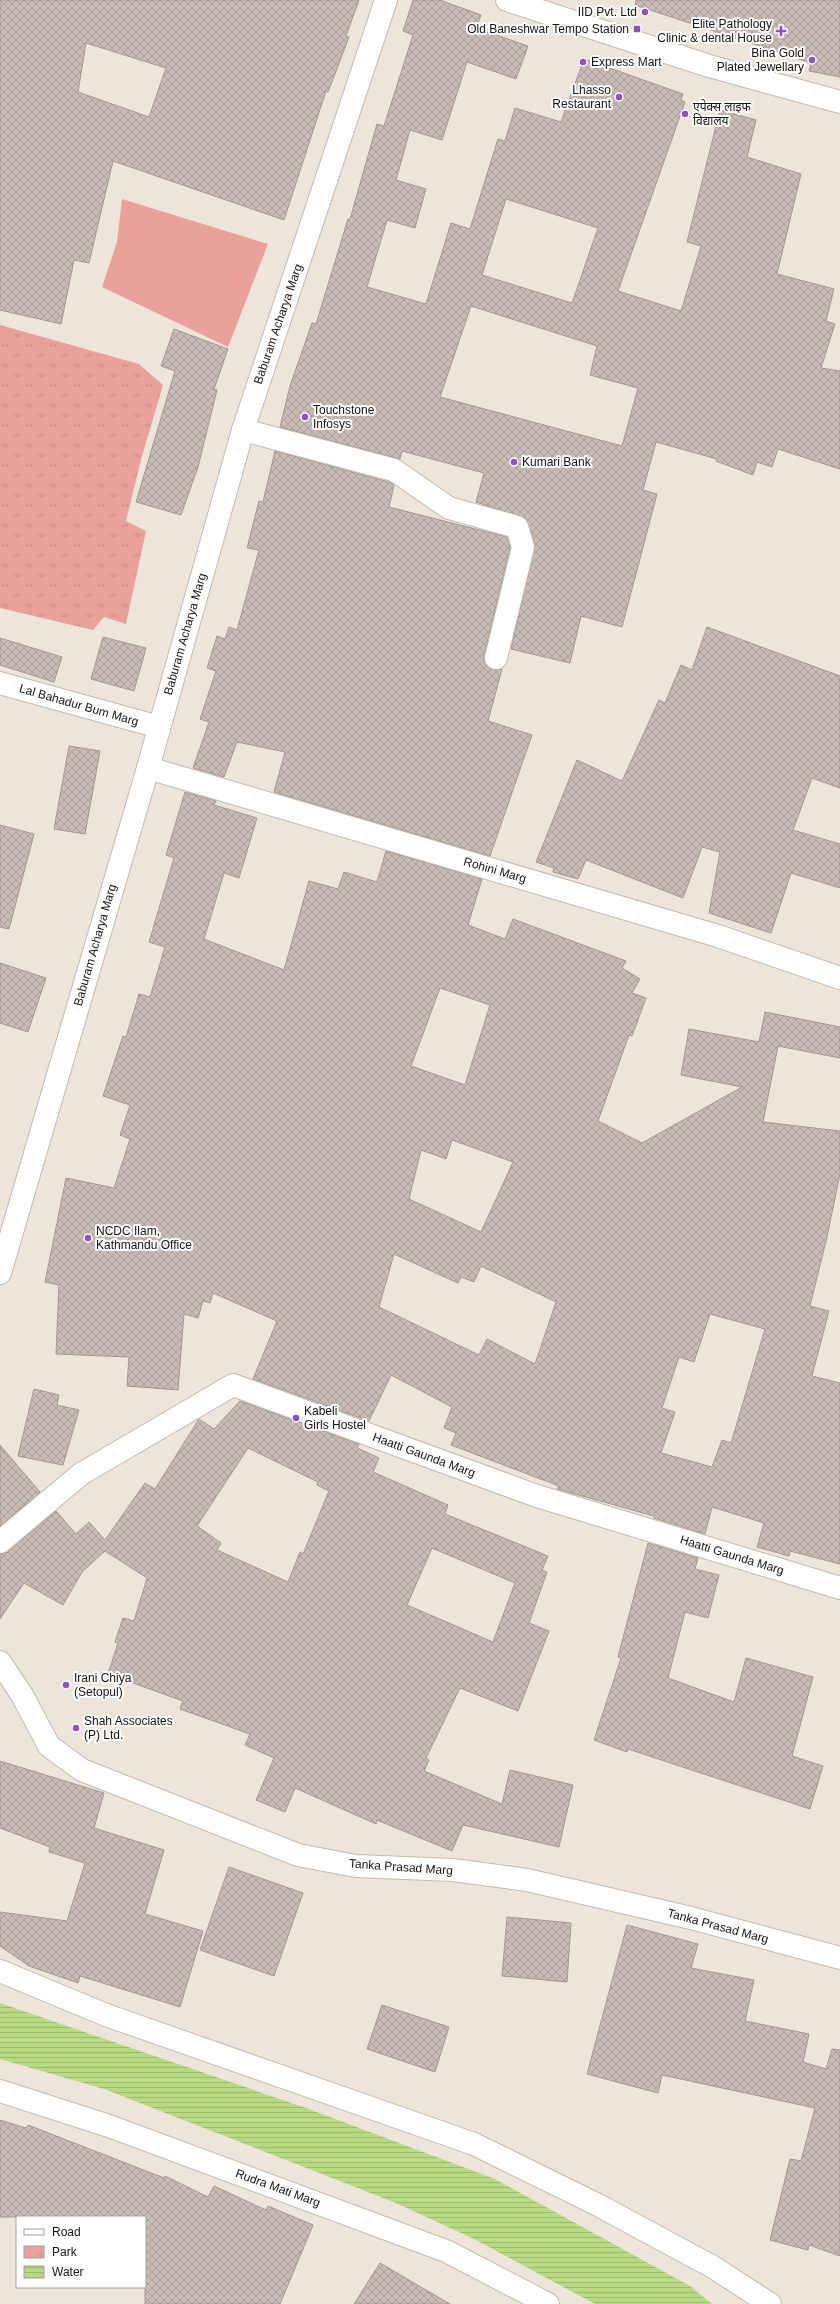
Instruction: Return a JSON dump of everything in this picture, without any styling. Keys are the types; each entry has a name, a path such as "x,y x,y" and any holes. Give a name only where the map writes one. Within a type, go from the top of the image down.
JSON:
{"street":[{"name":"Baburam Acharya Marg","path":"2,1260 148,768 243,430 386,0"},
{"path":"507,0 709,66 840,102"},
{"path":"243,430 394,470 449,508 517,527 523,547 496,658"},
{"name":"Lal Bahadur Bum Marg","path":"0,683 159,727"},
{"name":"Rohini Marg","path":"148,768 718,936 840,978"},
{"name":"Haatti Gaunda Marg","path":"0,1542 81,1474 233,1385 538,1496 840,1588"},
{"name":"Tanka Prasad Marg","path":"0,1662 22,1695 49,1746 82,1770 298,1855 356,1866 453,1870 527,1880 691,1918 840,1958"},
{"path":"1,1971 106,2015 474,2144 598,2205 706,2263 770,2304"},
{"name":"Rudra Mati Marg","path":"0,2091 116,2129 446,2250 548,2304"}],"green space":[{"path":"122,199 268,244 228,347 102,287 117,242"},
{"path":"0,325 139,364 163,385 142,456 126,521 146,531 126,624 104,617 93,630 0,608"}],"water":[{"path":"0,2003 306,2108 495,2179 690,2286 712,2304 595,2304 474,2239 396,2203 104,2089 0,2059"}],"building":[{"path":"0,0 359,0 346,36 349,37 328,92 326,91 284,220 113,161 89,263 74,260 61,324 0,310","holes":["86,43 166,68 149,117 78,92"]},
{"path":"413,0 440,0 481,15 476,28 528,46 516,79 467,62 442,140 410,130 396,180 426,189 415,228 387,220 367,287 426,304 451,223 470,229 498,139 505,141 515,108 561,122 584,59 683,94 681,100 685,102 618,291 681,311 701,246 687,242 720,110 756,120 747,157 801,174 777,274 834,289 826,321 835,324 821,368 840,371 840,469 778,449 772,467 757,462 753,475 716,461 717,459 656,442 643,490 657,494 622,627 581,616 570,663 511,649 535,544 525,518 476,502 484,473 402,451 400,459 280,427 290,386 312,323 316,324 348,219 350,219 377,124 384,126 413,35 403,31","holes":["506,199 598,228 572,303 482,275","471,306 597,346 590,375 638,388 622,446 440,397"]},
{"path":"636,0 840,0 840,77 809,71 811,63 635,5"},
{"path":"174,329 228,349 214,389 217,390 198,467 181,515 136,502 175,371 161,366"},
{"path":"275,451 389,482 394,485 389,507 507,537 510,547 484,655 484,662 488,667 493,670 502,669 488,721 532,735 490,856 274,792 285,752 237,742 224,777 193,768 209,722 200,719 216,671 207,668 217,636 225,639 229,627 237,630 259,550 247,548 259,501 263,502"},
{"path":"707,627 840,676 840,788 812,778 793,830 840,844 840,888 791,873 771,933 709,913 720,852 702,847 683,898 586,860 578,879 553,872 554,868 536,862 577,760 622,781 659,700 665,703 681,665 692,670"},
{"path":"103,637 146,648 134,691 91,679"},
{"path":"0,638 62,657 54,682 0,665"},
{"path":"69,746 100,751 85,834 54,829"},
{"path":"185,792 216,801 214,805 257,818 239,878 224,873 204,939 284,970 309,881 338,889 344,872 377,882 386,851 482,879 468,925 505,939 513,919 626,961 622,968 640,979 632,993 646,998 632,1036 629,1035 598,1121 642,1143 742,1087 681,1075 689,1029 759,1042 765,1012 840,1027 840,1058 778,1046 763,1122 840,1131 840,1174 827,1237 810,1306 829,1311 812,1376 840,1383 840,1564 790,1551 789,1556 757,1547 764,1523 712,1507 705,1534 654,1518 654,1516 557,1489 559,1486 451,1445 456,1433 444,1428 452,1407 391,1375 369,1421 253,1379 277,1321 213,1293 210,1303 203,1301 198,1318 184,1314 178,1390 127,1386 129,1357 56,1354 59,1285 45,1282 66,1178 114,1188 130,1139 120,1135 130,1105 103,1096 123,1036 126,1037 139,994 150,997 165,947 149,942 174,858 166,855","holes":["440,988 490,1005 465,1085 411,1066","452,1140 513,1162 481,1232 409,1199 421,1150 446,1159","394,1254 458,1283 461,1277 474,1282 481,1266 556,1302 535,1364 487,1339 479,1355 379,1307","710,1314 765,1329 731,1443 722,1440 712,1467 661,1453 675,1412 662,1408 679,1357 694,1362"]},
{"path":"0,825 34,834 9,929 0,927"},
{"path":"0,963 46,978 28,1032 0,1023"},
{"path":"34,1389 59,1395 57,1405 79,1410 63,1465 18,1456"},
{"path":"240,1401 359,1444 357,1448 379,1458 373,1472 448,1505 445,1514 548,1556 542,1570 547,1572 529,1623 549,1631 518,1711 460,1688 426,1758 429,1760 424,1771 502,1804 510,1770 573,1785 559,1847 463,1825 452,1851 377,1820 376,1824 295,1788 285,1812 256,1800 274,1758 245,1745 250,1734 180,1709 183,1701 108,1674 118,1643 115,1642 123,1618 134,1621 147,1578 105,1551 82,1572 63,1605 24,1583 0,1619 0,1554 8,1552 56,1511 76,1534 89,1522 105,1540 145,1483 155,1489 199,1419 214,1429","holes":["248,1448 318,1482 317,1485 329,1491 303,1554 300,1552 288,1582 217,1550 221,1543 197,1526","432,1548 515,1583 493,1642 407,1605"]},
{"path":"0,1445 40,1492 0,1526"},
{"path":"648,1543 698,1558 695,1569 719,1575 708,1618 685,1612 668,1678 734,1702 746,1658 813,1677 792,1756 823,1766 810,1809 628,1749 627,1752 594,1740 621,1658 618,1657"},
{"path":"0,1761 104,1793 94,1828 164,1850 145,1914 203,1931 180,2007 80,1976 78,1983 29,1966 0,1946 0,1912 67,1921 85,1863 49,1852 50,1847 0,1828"},
{"path":"229,1867 303,1893 274,1976 200,1950"},
{"path":"507,1917 571,1923 567,1982 502,1976"},
{"path":"627,1925 698,1944 691,1968 754,1980 745,2021 809,2034 803,2062 826,2069 832,2049 840,2050 840,2256 809,2245 808,2250 770,2240 790,2159 801,2161 815,2108 662,2075 658,2093 587,2074"},
{"path":"382,2005 449,2027 435,2072 367,2049"},
{"path":"0,2120 26,2128 28,2125 164,2178 165,2176 208,2197 214,2186 266,2210 268,2206 313,2225 280,2304 145,2304 146,2216 0,2217"},
{"path":"380,2263 450,2304 354,2304"}],"place":[{"name":"IID Pvt. Ltd","path":"645,12"},
{"name":"Old Baneshwar Tempo Station","path":"637,29"},
{"name":"Elite Pathology Clinic & dental House","path":"781,31"},
{"name":"Bina Gold Plated Jewellary","path":"812,60"},
{"name":"Express Mart","path":"583,62"},
{"name":"Lhasso Restaurant","path":"619,97"},
{"name":"एपेक्स लाइफ विद्यालय","path":"685,114"},
{"name":"Touchstone Infosys","path":"305,417"},
{"name":"Kumari Bank","path":"514,462"},
{"name":"NCDC Ilam, Kathmandu Office","path":"88,1238"},
{"name":"Kabeli Girls Hostel","path":"296,1418"},
{"name":"Irani Chiya (Setopul)","path":"66,1685"},
{"name":"Shah Associates (P) Ltd.","path":"76,1728"}]}
